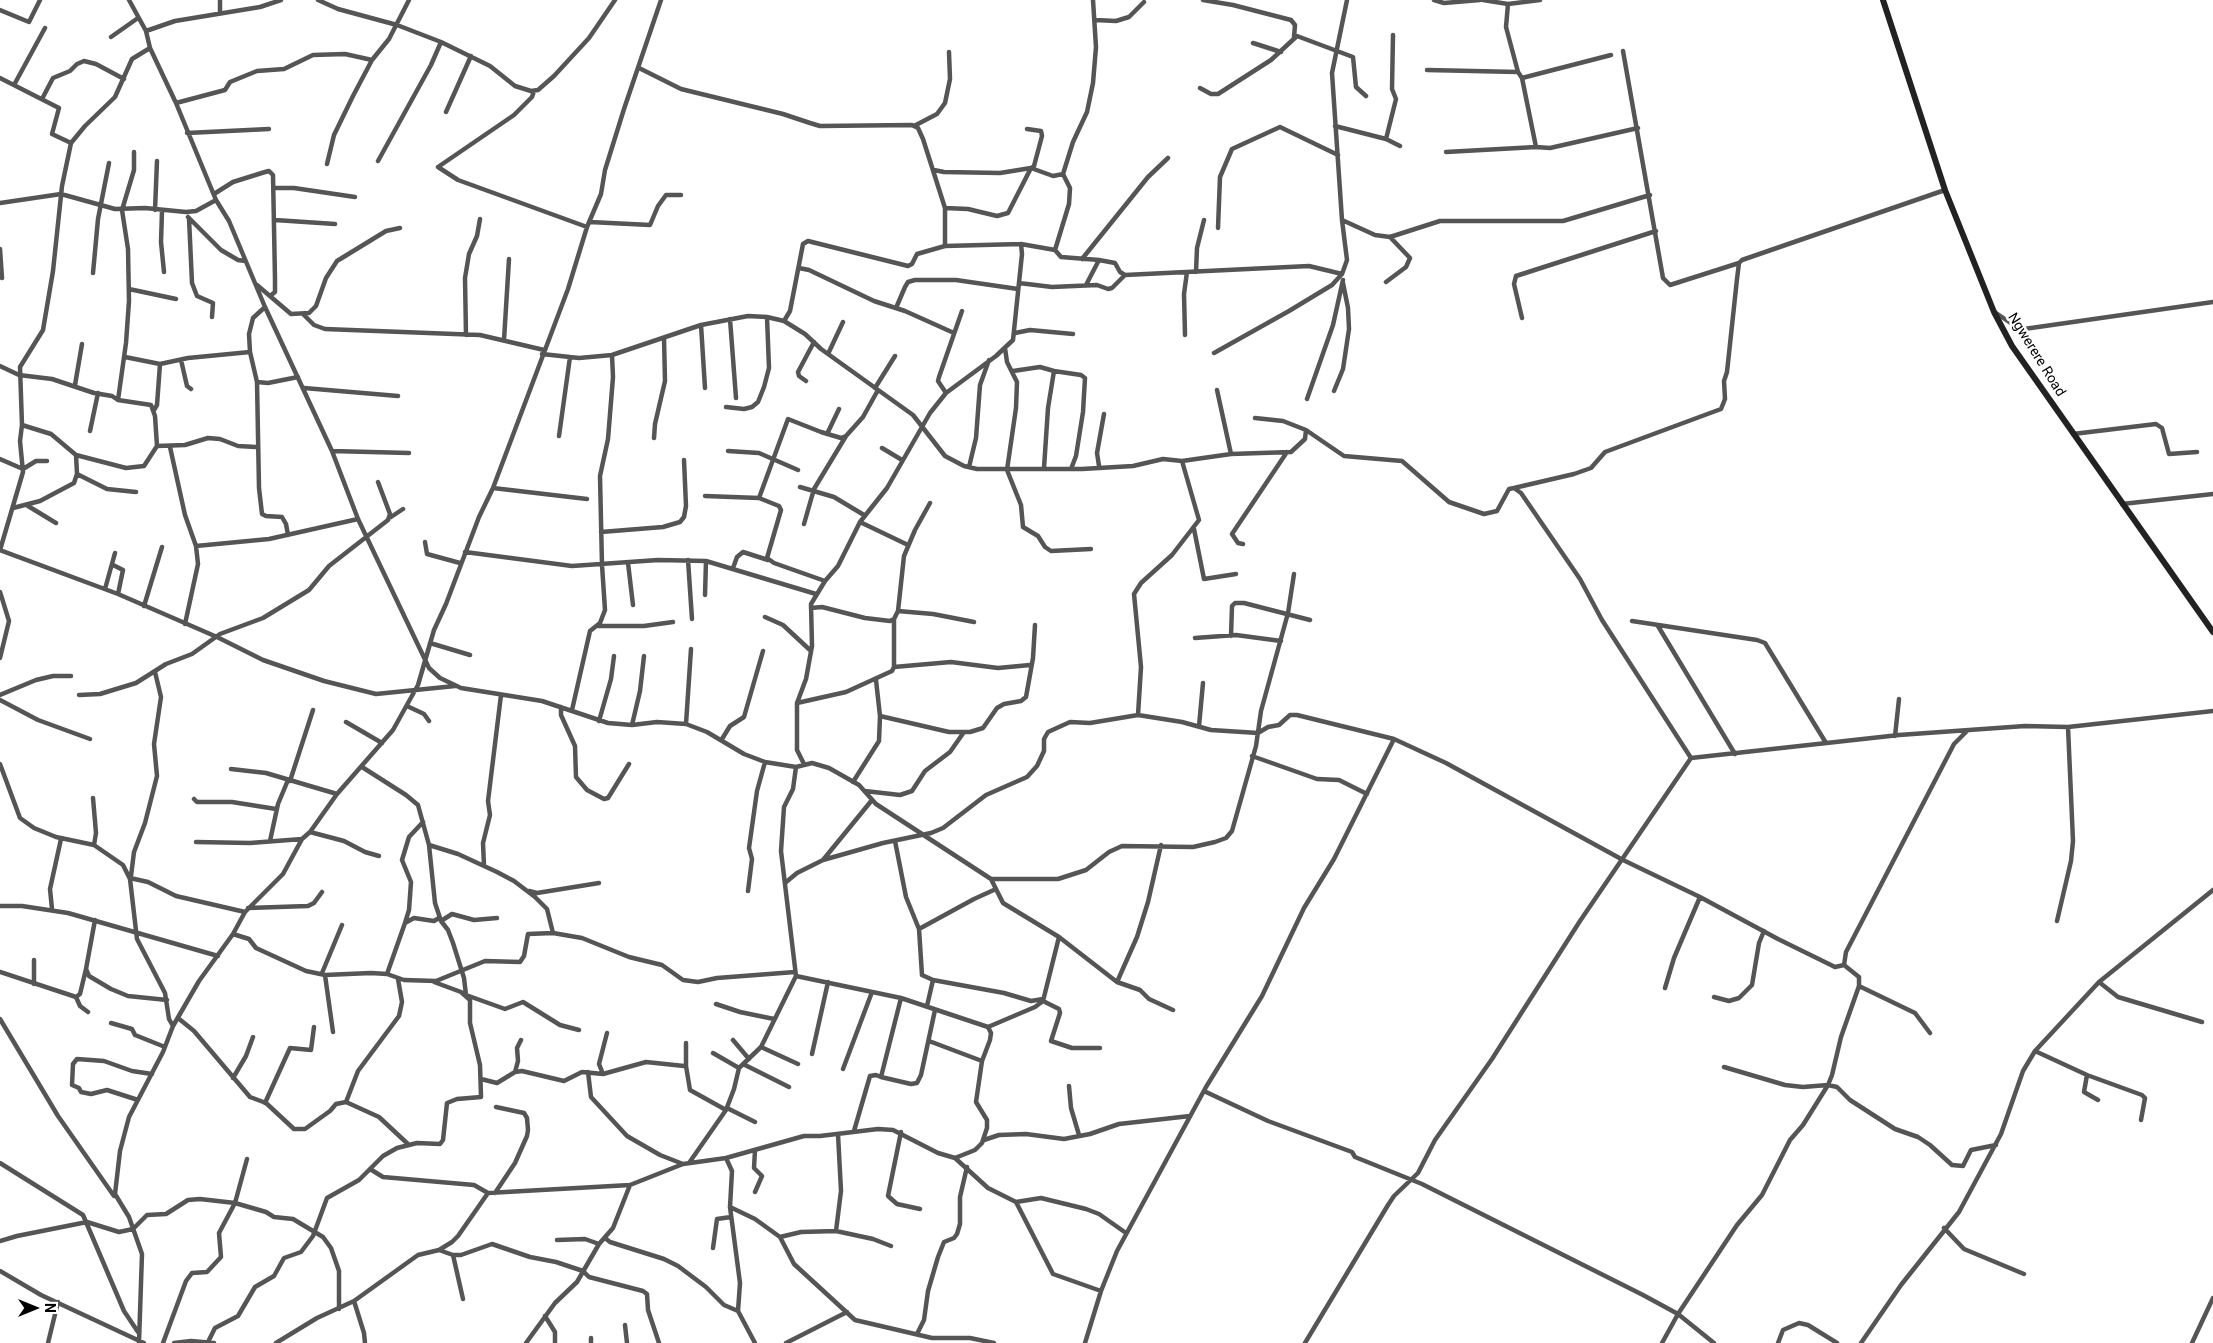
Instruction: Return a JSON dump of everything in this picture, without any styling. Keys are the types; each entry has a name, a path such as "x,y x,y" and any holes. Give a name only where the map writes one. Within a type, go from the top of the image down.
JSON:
{"main road":[{"name":"Ngwerere Road","path":"1883,0 1945,190 1994,312 2012,346 2213,632"}],"street":[{"path":"0,10 29,22 40,0"},
{"path":"129,0 146,31 150,48 176,103 216,200 229,221 265,307 332,451 358,519 429,668 440,678 456,686"},
{"path":"220,0 220,13"},
{"path":"146,31 175,21 260,7 281,0"},
{"path":"318,0 338,9 397,25 441,42 490,66 515,86 534,91"},
{"path":"327,164 334,135 372,60 389,39 409,0"},
{"path":"587,227 458,180 438,167 514,115 532,98 534,91 554,76 589,38 615,0"},
{"path":"118,1203 115,1194 115,1180 129,1117 152,1074 173,1026 199,981 233,934 247,910 283,874 302,839 310,832 337,794 382,744 407,706 415,690 430,643 460,563 493,488 568,289 587,227 601,194 605,170 661,0"},
{"path":"1055,250 1069,204 1070,188 1063,174 1089,102 1096,64 1093,0"},
{"path":"1200,88 1211,94 1218,94 1280,52 1294,37 1295,25 1291,20 1233,4 1203,0"},
{"path":"1214,353 1289,312 1332,285 1342,274 1347,260 1342,220 1332,73 1347,0"},
{"path":"1434,0 1444,3 1482,0 1508,4 1540,0"},
{"path":"1095,20 1116,21 1129,16 1144,2"},
{"path":"1508,4 1506,27 1518,72 1522,78 1536,147"},
{"path":"111,37 138,18"},
{"path":"14,84 45,28"},
{"path":"1386,139 1396,99 1392,89 1393,35"},
{"path":"1294,37 1355,58 1356,87 1366,96"},
{"path":"378,161 431,66 441,42"},
{"path":"1253,43 1280,52"},
{"path":"150,48 132,59 115,97 85,126 71,143 61,194 54,264 43,330 24,357 19,375 22,425 20,441 23,468 0,550 106,589 217,637 263,660 324,681 376,694 456,686 527,697 599,720 632,726 657,722 686,724 722,739 744,754 765,762 796,767 804,764 819,764 853,782 865,791 872,800 920,834 991,879 1003,903 1059,936 1117,982 1140,990 1149,1000 1173,1010"},
{"path":"1623,50 1650,195 1663,278 1670,285 1739,263 1754,254 1945,190"},
{"path":"639,68 681,89 783,114 810,124 820,126 914,126 937,114 945,103 950,79 948,52"},
{"path":"176,103 225,90 230,82 257,71 284,69 313,55 345,54 372,60"},
{"path":"1522,78 1611,55"},
{"path":"446,112 471,56"},
{"path":"42,99 53,78 70,72 77,64 84,61 96,64 124,79"},
{"path":"1427,70 1518,72"},
{"path":"0,78 59,108 52,134 71,143"},
{"path":"914,126 918,128 924,139 945,208 945,246"},
{"path":"1335,126 1386,139 1400,146"},
{"path":"1218,228 1220,177 1232,149 1280,127 1338,155"},
{"path":"1446,152 1536,147 1550,148 1638,128"},
{"path":"188,133 269,129"},
{"path":"945,208 968,209 998,216 1008,213 1036,161 1042,133 1039,130 1027,129"},
{"path":"118,400 124,357 129,289 128,249 122,210 134,170 134,152"},
{"path":"1082,259 1148,177 1168,158"},
{"path":"155,210 157,161"},
{"path":"93,274 100,204 109,163"},
{"path":"934,170 944,172 1000,173 1031,168 1053,176 1063,174"},
{"path":"214,194 233,182 269,171 273,174 275,288 270,296"},
{"path":"274,188 294,188 354,197"},
{"path":"0,203 61,194 122,210 138,208 186,212 196,211 216,200"},
{"path":"590,222 650,225 658,206 666,195 681,195"},
{"path":"1342,220 1375,235 1390,237 1440,221 1563,221 1650,195"},
{"path":"162,211 161,242 164,272"},
{"path":"186,212 189,218 221,250 238,260 245,261"},
{"path":"189,218 192,283 197,296 213,303 212,317"},
{"path":"466,334 465,278 469,254 478,236 480,219"},
{"path":"275,220 335,224"},
{"path":"1196,272 1197,248 1204,220"},
{"path":"304,315 316,306 326,278 337,260 386,231 400,228"},
{"path":"1522,318 1514,284 1516,276 1656,231"},
{"path":"1386,282 1406,267 1410,258 1390,237"},
{"path":"784,321 790,311 805,242 908,266 912,264 917,254 945,246 1021,244 1055,250 1061,257 1115,263 1120,272 1125,275 1309,266 1342,274"},
{"path":"804,764 797,750 797,704 806,679 811,651 813,636 811,608 816,594 838,566 864,515 887,488 922,425 946,394 1013,340 1021,244"},
{"path":"0,248 2,278"},
{"path":"504,340 509,259"},
{"path":"1086,285 1099,260"},
{"path":"1255,418 1283,421 1306,430 1344,456 1402,461 1449,502 1484,514 1497,511 1509,489 1574,474 1590,468 1605,452 1721,409 1724,399 1724,381 1727,372 1739,263"},
{"path":"799,268 809,270 874,301 896,308 954,333"},
{"path":"1185,335 1184,294 1187,272"},
{"path":"1334,392 1343,369 1349,329 1349,317 1342,274"},
{"path":"896,308 908,282 915,280 956,280 1052,287 1086,285 1112,288 1125,275"},
{"path":"1307,399 1333,325 1343,280"},
{"path":"255,282 291,314 304,315 314,325 325,330 480,335 543,352 570,357 612,355 701,325 748,316 767,316 784,321 913,415 932,441 946,456 977,470 1133,466 1163,459 1182,461 1231,454 1291,452 1305,439 1306,430"},
{"path":"129,289 176,299"},
{"path":"1994,312 2018,328 2024,329 2213,302"},
{"path":"265,307 258,312 250,325 250,352 257,382 259,424 256,447 262,514 282,517 286,524 288,535"},
{"path":"946,394 938,381 962,311"},
{"path":"726,407 744,409 752,407 758,402 769,368 767,316"},
{"path":"730,320 736,398"},
{"path":"828,354 843,322"},
{"path":"701,325 705,388"},
{"path":"1014,333 1030,330 1073,334"},
{"path":"654,438 664,381 664,338"},
{"path":"806,381 799,376 798,372 814,342"},
{"path":"75,385 82,344"},
{"path":"1005,348 1007,362 1017,382 1016,408 1007,470 1021,505 1025,530 1038,536 1045,547 1051,551 1091,549"},
{"path":"124,357 160,364 207,355 250,352"},
{"path":"572,710 590,631 603,618 605,610 600,476 608,439 613,377 612,355"},
{"path":"804,524 814,489 846,436 863,417 895,356"},
{"path":"559,436 570,357"},
{"path":"181,360 187,386 191,389"},
{"path":"969,467 976,438 980,385 989,360"},
{"path":"154,410 157,405 160,364"},
{"path":"0,366 19,375 52,379 98,394 112,396 118,400 151,405 154,410 156,446 144,466 134,468 111,465 76,454 51,434 22,425"},
{"path":"1013,371 1040,367 1081,375 1085,378 1083,412 1076,456 1071,469"},
{"path":"1044,468 1048,408 1054,371"},
{"path":"257,382 298,377"},
{"path":"304,388 320,387 398,396"},
{"path":"1217,390 1231,454"},
{"path":"90,431 98,394"},
{"path":"827,434 839,409"},
{"path":"1099,466 1097,453 1104,414"},
{"path":"759,498 772,457 788,419 827,434 841,438 846,436"},
{"path":"2073,434 2156,424 2162,428 2168,454 2198,452"},
{"path":"156,446 170,447 208,438 220,439 238,446 256,447"},
{"path":"170,447 185,515 196,546 198,564 185,624"},
{"path":"882,448 902,460"},
{"path":"332,451 409,453"},
{"path":"728,451 758,453 772,457 798,470"},
{"path":"1243,544 1233,538 1232,534 1287,452"},
{"path":"13,508 28,506 74,484 77,474 76,454"},
{"path":"0,459 23,468 36,461 47,461"},
{"path":"602,532 663,527 680,522 684,517 686,506 684,460"},
{"path":"1138,715 1141,667 1134,594 1141,583 1172,555 1197,525 1199,514 1182,461"},
{"path":"77,474 107,489 136,492"},
{"path":"378,482 390,517"},
{"path":"800,486 834,497 864,515"},
{"path":"493,488 587,499"},
{"path":"1514,488 1520,493 1580,579 1602,620 1691,758"},
{"path":"2122,504 2213,494"},
{"path":"705,496 759,498 779,506 780,510 767,554 769,560"},
{"path":"797,704 846,692 892,672 894,667 894,619 898,611 904,556 930,503"},
{"path":"28,506 56,523"},
{"path":"79,695 100,694 127,686 172,661 192,654 217,637 263,618 295,600 309,590 329,566 390,517 403,509"},
{"path":"196,546 269,540 358,519"},
{"path":"860,522 908,545"},
{"path":"1194,528 1204,579 1236,574"},
{"path":"425,542 426,554 460,563"},
{"path":"144,606 162,547"},
{"path":"465,552 557,566 602,566 688,560 706,561 816,594"},
{"path":"733,568 737,557 743,552 825,581"},
{"path":"106,589 115,553"},
{"path":"688,560 692,619"},
{"path":"705,595 706,561"},
{"path":"628,563 632,605"},
{"path":"113,565 121,567 123,574 118,594"},
{"path":"991,879 1058,879 1086,870 1115,848 1143,844 1193,846 1226,838 1236,823 1288,613 1294,574"},
{"path":"0,592 9,621 0,658"},
{"path":"1231,636 1232,606 1235,603 1244,603 1310,620"},
{"path":"811,608 822,607 865,618 894,619"},
{"path":"898,611 933,614 974,622"},
{"path":"765,617 782,625 811,651"},
{"path":"1632,621 1757,640 1765,644 1826,743"},
{"path":"596,626 644,626 673,622"},
{"path":"880,716 949,732 974,732 983,728 1000,706 1024,700 1035,625"},
{"path":"1658,626 1735,754"},
{"path":"1195,638 1231,636 1281,641"},
{"path":"430,643 470,655"},
{"path":"686,724 691,649"},
{"path":"722,739 730,726 744,718 763,651"},
{"path":"599,720 611,678 614,656"},
{"path":"632,726 640,691 644,656"},
{"path":"894,667 951,662 998,668 1030,665"},
{"path":"154,672 160,696 154,744 157,776 145,823 134,852 130,877 139,944 167,1000 169,1019 173,1026"},
{"path":"0,694 36,680 53,676 71,676"},
{"path":"853,782 877,745 880,716 876,680"},
{"path":"1199,726 1203,683"},
{"path":"484,866 483,843 490,815 488,801 501,694"},
{"path":"1895,736 1899,699"},
{"path":"0,700 38,720 90,739"},
{"path":"407,706 424,714 429,721"},
{"path":"561,707 561,715 575,746 576,777 587,790 604,799 608,798 629,764"},
{"path":"270,841 276,809 289,781 313,710"},
{"path":"1691,758 1895,736 2025,726 2068,727 2213,711"},
{"path":"785,883 823,860 920,834 931,833 943,828 986,795 1027,777 1037,766 1044,751 1044,739 1054,728 1070,722 1090,723 1138,715 1199,726 1210,730 1258,733 1279,725 1290,715 1298,715 1394,739 1446,763 1623,860 1700,897 1835,967 1844,965"},
{"path":"346,722 382,744"},
{"path":"2057,921 2071,861 2073,841 2068,727"},
{"path":"1844,965 1846,952 1954,744 1968,731"},
{"path":"865,791 900,794 912,791 925,771 950,752 964,732"},
{"path":"1085,1343 1101,1291 1126,1233 1190,1116 1262,996 1304,908 1334,859 1394,739"},
{"path":"1252,756 1317,779 1339,780 1366,794"},
{"path":"1305,1343 1388,1205 1418,1173 1435,1140 1492,1059 1580,921 1691,758"},
{"path":"748,891 752,859 749,848 765,762"},
{"path":"0,764 20,818 34,828 61,838 94,845 117,859 130,877 148,882 176,896 247,910 308,906 319,898 322,892"},
{"path":"689,1163 726,1109 741,1066 761,1047 796,974 781,851 783,812 785,803 793,789 796,767"},
{"path":"208,1342 215,1328 238,1316 254,1287 274,1276 284,1258 300,1252 314,1234 321,1209 327,1198 359,1180 383,1156 409,1145 442,1143 448,1103 457,1099 481,1097 481,1078 470,1023 470,1000 466,995 462,969 448,930 440,920 432,885 430,845 418,805 406,795 362,768"},
{"path":"232,769 266,773 337,794"},
{"path":"92,798 96,834 94,845"},
{"path":"194,799 197,802 232,802 276,809"},
{"path":"823,860 872,800"},
{"path":"387,974 409,910 411,882 402,860 409,837 423,822"},
{"path":"310,832 344,841 365,852 379,856"},
{"path":"52,909 50,889 61,838"},
{"path":"196,842 250,844 302,839"},
{"path":"895,841 906,897 919,930 922,975 933,980 1004,993 1031,1001 1043,1000 1059,1009 1060,1013 1051,1041 1072,1048 1100,1048"},
{"path":"430,845 484,866 514,881 548,909 553,933"},
{"path":"1117,982 1137,937 1162,846"},
{"path":"527,891 537,893 599,883"},
{"path":"919,930 974,899 996,889"},
{"path":"1861,1343 1901,1285 1944,1228 1959,1212 1996,1145 2023,1071 2035,1051 2098,982 2213,890"},
{"path":"1665,988 1674,958 1700,897"},
{"path":"0,906 52,909 218,956"},
{"path":"404,922 414,918 434,921 452,914 474,920 497,918"},
{"path":"76,996 80,994 95,920"},
{"path":"333,1032 323,974 342,925"},
{"path":"1714,997 1729,1001 1739,998 1752,985 1758,943 1764,931"},
{"path":"233,934 249,939 256,948 306,971 323,974 387,974 404,980 436,981 485,960 520,962 524,956 528,934 553,933 582,938 630,957 662,965 683,980 698,982 717,978 796,974 900,998 988,1028 991,1033 982,1061 976,1102 987,1120 984,1140"},
{"path":"988,1028 1035,1007 1043,1000 1059,936"},
{"path":"34,960 34,984"},
{"path":"1662,1343 1678,1314 1738,1225 1762,1195 1790,1140 1804,1125 1828,1085 1841,1037 1859,986 1859,977 1844,965"},
{"path":"86,969 91,978 128,996 167,1000"},
{"path":"0,972 76,996"},
{"path":"346,1102 358,1071 399,1016 401,990 397,978"},
{"path":"927,1006 933,980"},
{"path":"430,981 505,1009 523,1002 560,1025 579,1030"},
{"path":"812,1054 828,982"},
{"path":"2098,982 2124,999 2202,1022"},
{"path":"1859,986 1915,1012 1930,1033"},
{"path":"843,1069 872,992"},
{"path":"76,996 80,1006 88,1012"},
{"path":"882,1077 900,998"},
{"path":"716,1004 774,1019"},
{"path":"854,1131 870,1076 876,1075 911,1084 917,1083 921,1075 935,1010"},
{"path":"178,1018 194,1031 250,1097 265,1103 294,1129 300,1131 317,1122 336,1104 346,1102 379,1117 409,1145"},
{"path":"0,1019 58,1116 128,1216 143,1263 138,1332"},
{"path":"112,1023 132,1029 135,1035 165,1047"},
{"path":"265,1103 290,1048 311,1050 314,1028"},
{"path":"603,1074 598,1064 607,1033"},
{"path":"234,1078 246,1056 253,1037"},
{"path":"515,1072 518,1061 517,1048 521,1040"},
{"path":"733,1040 749,1059"},
{"path":"929,1041 982,1061"},
{"path":"686,1043 686,1066 690,1090 754,1122"},
{"path":"761,1047 798,1064"},
{"path":"2035,1051 2087,1075 2142,1095 2145,1098 2141,1120"},
{"path":"714,1053 789,1087"},
{"path":"138,1100 108,1090 91,1094 81,1092 79,1088 72,1085 73,1064 77,1060 104,1061 132,1071 152,1074"},
{"path":"481,1078 497,1083 515,1072 522,1071 564,1081 588,1072 603,1074 646,1062 686,1066"},
{"path":"1724,1068 1802,1088 1828,1085 1837,1087 1850,1100 1894,1129 1918,1137 1952,1165 1963,1166 1971,1150 1996,1145"},
{"path":"588,1072 591,1097 627,1136 660,1155 683,1164"},
{"path":"2087,1075 2084,1092 2098,1100"},
{"path":"1069,1086 1071,1108 1079,1135"},
{"path":"1206,1092 1268,1121 1352,1152 1355,1156 1411,1180 1678,1314 1714,1343"},
{"path":"495,1193 515,1163 528,1130 527,1118 524,1113 496,1107"},
{"path":"955,1158 975,1150 984,1140 999,1136 1026,1134 1064,1139 1090,1134 1119,1124 1174,1120 1190,1116"},
{"path":"370,1169 383,1177 474,1185 488,1193 630,1185 683,1164 726,1158 794,1138 878,1129 901,1132 938,1153 955,1158 988,1188 1016,1202 1041,1198 1086,1209 1099,1214 1126,1233"},
{"path":"901,1132 888,1196 898,1204 920,1209"},
{"path":"836,1231 841,1191 838,1134"},
{"path":"754,1150 754,1168 762,1176 755,1192"},
{"path":"726,1158 732,1172 730,1207 740,1283 738,1311 755,1343"},
{"path":"164,1343 186,1281 192,1273 207,1272 221,1257 219,1233 235,1203 247,1159"},
{"path":"0,1163 79,1210 87,1222 124,1311 138,1332 142,1342"},
{"path":"917,1334 924,1320 928,1290 938,1257 944,1242 954,1238 960,1224 960,1197 966,1167"},
{"path":"526,1343 555,1303 577,1282 599,1244 613,1228 630,1185"},
{"path":"276,1343 317,1318 354,1301 418,1255 439,1250 458,1236 488,1193"},
{"path":"0,1241 87,1222 116,1232 133,1229 147,1215 166,1214 188,1200 200,1199 235,1203 274,1216 293,1219 314,1234 323,1237 339,1271 339,1309"},
{"path":"1016,1202 1049,1270 1053,1274 1101,1291"},
{"path":"730,1207 755,1219 780,1237 794,1264 855,1320 942,1341 970,1338 994,1343"},
{"path":"713,1248 717,1220 731,1217"},
{"path":"1944,1228 1964,1249 2024,1274"},
{"path":"780,1237 801,1232 836,1231 873,1239 890,1246"},
{"path":"605,1238 610,1242 664,1259 678,1266 706,1287 724,1305 738,1311"},
{"path":"557,1240 585,1239 599,1244"},
{"path":"439,1250 453,1255 472,1252 492,1244 530,1257 556,1262 583,1271 589,1277 645,1292 648,1310 659,1343"},
{"path":"453,1255 463,1298"},
{"path":"0,1270 30,1290 142,1342"},
{"path":"2192,1343 2213,1298"},
{"path":"354,1301 364,1333 365,1343"},
{"path":"48,1343 58,1302"},
{"path":"786,1343 847,1312"},
{"path":"545,1316 553,1327 555,1343"},
{"path":"1778,1343 1783,1330 1799,1323 1808,1325 1837,1343"},
{"path":"625,1325 627,1343"},
{"path":"174,1343 214,1343"}]}
